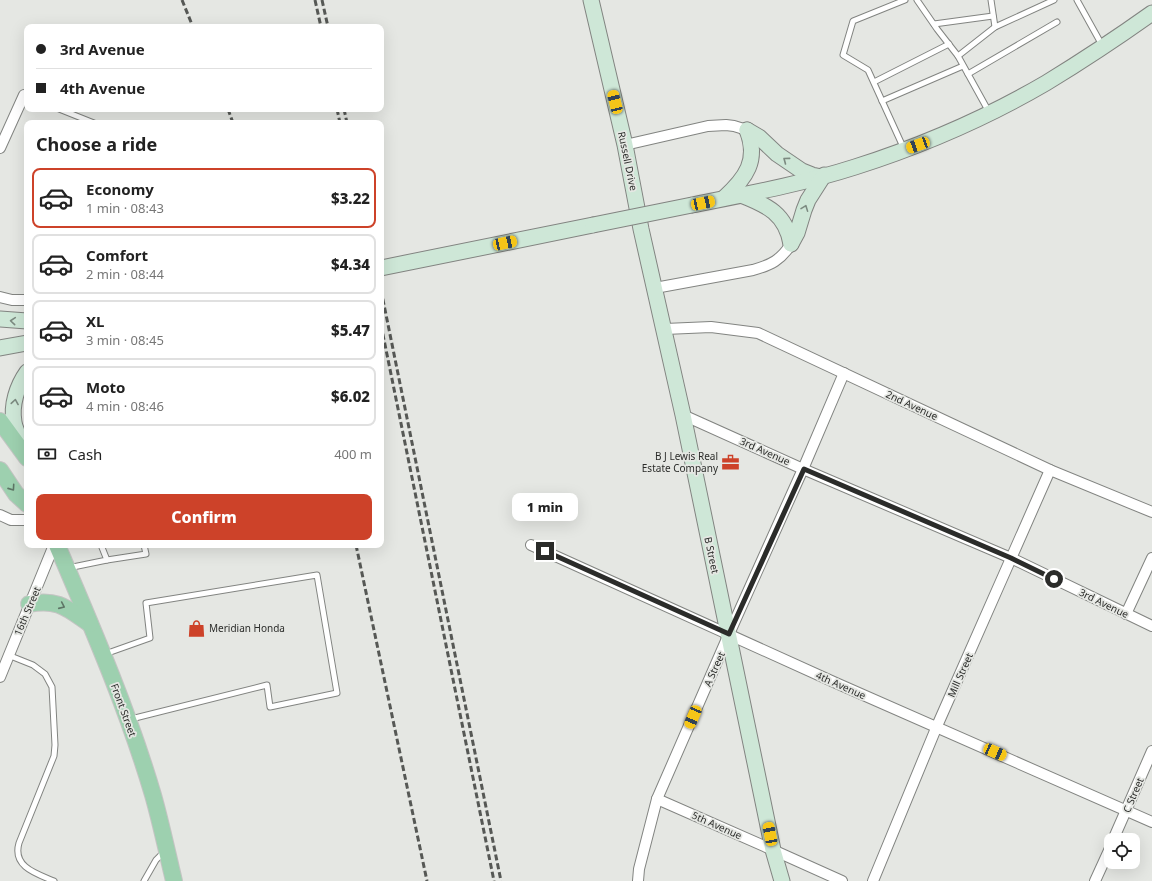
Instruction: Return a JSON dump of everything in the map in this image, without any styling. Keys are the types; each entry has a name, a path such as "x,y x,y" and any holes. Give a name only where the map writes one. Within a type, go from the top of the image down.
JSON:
{"main road":[{"name":"Russell Drive","path":"591,0 625,145 641,229"},
{"path":"384,267 741,195 823,176 854,167 904,150 989,113 1045,83 1103,47 1152,13"},
{"path":"746,130 759,136 777,154 802,171 812,175 823,176"},
{"path":"724,198 742,180 751,159 751,141 746,130"},
{"path":"791,244 797,233 808,200 823,176"},
{"path":"741,195 764,205 774,212 788,229 791,244"},
{"name":"B Street","path":"641,229 665,329 773,850 782,881"},
{"path":"0,319 24,321"},
{"path":"0,348 24,344"},
{"path":"24,377 18,387 14,411 14,423 24,445"},
{"path":"0,421 24,454"},
{"path":"0,470 16,494 24,501"},
{"name":"Front Street","path":"57,548 103,655 128,720 153,796 174,881"},
{"path":"29,604 40,602 59,604 90,624"}],"street":[{"path":"0,148 24,99"},
{"path":"625,145 708,126 726,125 746,130"},
{"path":"655,288 753,270 766,266 777,260 786,252 791,244"},
{"path":"0,297 12,300 24,300"},
{"name":"2nd Avenue","path":"665,329 711,327 758,333 1050,470 1152,512"},
{"name":"A Street","path":"638,881 639,868 658,799 729,634 804,469 844,373"},
{"name":"3rd Avenue","path":"683,415 1011,558 1152,626"},
{"name":"Mill Street","path":"873,881 937,726 1050,470"},
{"path":"0,515 11,520 24,520"},
{"name":"4th Avenue","path":"531,545 1152,822"},
{"name":"16th Street","path":"0,677 29,604 55,548"},
{"path":"1126,614 1152,558"},
{"name":"C Street","path":"1116,833 1152,751"},
{"name":"5th Avenue","path":"658,799 842,881"},
{"path":"1096,881 1104,862"}],"lane":[{"path":"904,150 868,70 843,55 853,21 905,0"},
{"path":"917,0 958,56 989,113"},
{"path":"991,0 995,27"},
{"path":"958,56 995,27 1054,0"},
{"path":"1080,1 1103,47"},
{"path":"934,24 993,16"},
{"path":"968,74 1057,22"},
{"path":"874,82 949,44"},
{"path":"882,101 963,66"},
{"path":"66,112 86,120"},
{"path":"102,548 107,560"},
{"path":"67,568 146,554 145,548"},
{"path":"103,655 150,638 146,602 317,575 337,693 270,707 267,685 128,720"},
{"path":"8,656 33,665 45,674 52,687 56,745 54,756 17,851 20,861 29,870 54,881"},
{"path":"144,881 156,860 166,850"}],"railway":[{"path":"182,0 192,24"},
{"path":"315,0 320,24"},
{"path":"322,0 327,24"},
{"path":"229,112 232,120"},
{"path":"338,112 339,120"},
{"path":"345,112 346,120"},
{"path":"384,305 501,881"},
{"path":"384,340 494,881"},
{"path":"357,548 427,881"}],"place":[{"name":"B J Lewis Real Estate Company","path":"731,462"},
{"name":"Meridian Honda","path":"196,628"}],"route":[{"path":"545,551 729,634 804,469 1011,558 1054,579"}]}
